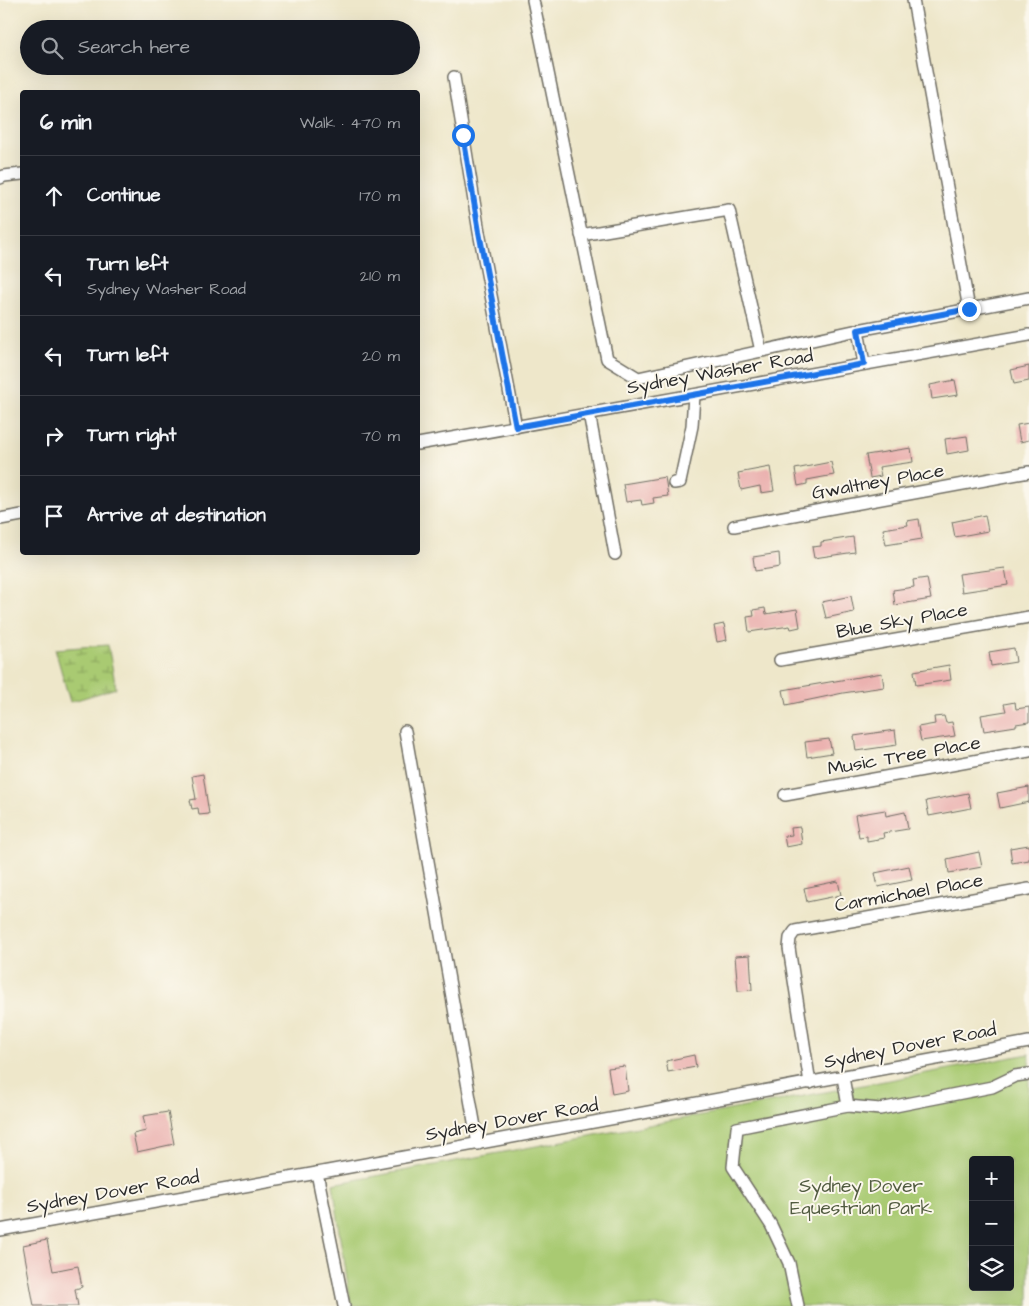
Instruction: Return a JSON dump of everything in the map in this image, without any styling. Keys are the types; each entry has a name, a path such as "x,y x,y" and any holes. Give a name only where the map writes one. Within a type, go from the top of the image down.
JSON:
{"street":[{"path":"533,0 607,359 638,378 858,330 1029,298"},
{"path":"913,0 969,309"},
{"path":"454,77 479,232 516,427"},
{"path":"0,178 20,174"},
{"path":"581,235 729,210 761,351"},
{"path":"858,330 864,364"},
{"name":"Sydney Washer Road","path":"420,444 1029,335"},
{"path":"674,483 680,482 692,426 694,395"},
{"path":"589,413 615,554"},
{"name":"Gwaltney Place","path":"734,526 1029,472"},
{"path":"0,519 20,515"},
{"name":"Blue Sky Place","path":"780,660 1029,617"},
{"path":"405,731 478,1144"},
{"name":"Music Tree Place","path":"785,795 1029,752"},
{"name":"Carmichael Place","path":"810,1083 789,948 790,938 795,931 1029,889"},
{"name":"Sydney Dover Road","path":"0,1230 317,1174 1029,1042"},
{"path":"798,1306 789,1264 772,1225 733,1167 737,1128 848,1106 880,1109 992,1087 1015,1076 1029,1074"},
{"path":"843,1077 848,1106"},
{"path":"317,1174 344,1306"}],"green space":[{"path":"108,645 116,688 70,702 55,649"},
{"name":"Sydney Dover Equestrian Park","path":"1029,1054 1029,1306 351,1306 333,1184"}],"building":[{"path":"1029,366 1029,381 1014,384 1011,370"},
{"path":"955,380 958,395 932,399 930,385"},
{"path":"1029,423 1029,440 1020,442 1017,425"},
{"path":"967,436 969,450 947,454 945,439"},
{"path":"911,448 913,462 879,467 881,476 870,478 866,455"},
{"path":"831,462 834,475 807,480 807,484 798,486 795,469"},
{"path":"770,467 774,491 761,493 760,486 741,490 738,473"},
{"path":"665,477 668,496 653,498 654,503 642,505 641,500 626,502 623,484"},
{"path":"985,515 988,531 955,537 952,522"},
{"path":"919,519 922,539 886,545 883,529 908,525 907,521"},
{"path":"853,537 855,552 814,558 812,547 821,546 821,542"},
{"path":"779,553 780,567 755,571 753,557"},
{"path":"1005,568 1008,585 962,592 959,574"},
{"path":"927,578 931,599 895,605 893,590 914,587 913,580"},
{"path":"851,596 854,612 826,618 822,602"},
{"path":"765,608 766,614 797,609 800,627 791,629 790,626 749,632 747,617 754,616 753,610"},
{"path":"724,624 727,640 717,642 714,626"},
{"path":"1014,648 1016,662 991,666 989,652"},
{"path":"949,665 951,680 916,685 914,671"},
{"path":"882,673 884,687 843,693 786,705 783,690"},
{"path":"1015,702 1016,709 1029,707 1029,722 984,731 981,715 1006,711 1004,704"},
{"path":"944,716 946,723 952,722 955,736 921,741 918,727 935,724 934,717"},
{"path":"895,730 897,745 856,751 854,736"},
{"path":"829,739 832,753 807,757 805,742"},
{"path":"203,774 209,814 199,815 198,808 192,809 190,800 196,799 192,776"},
{"path":"1029,787 1029,802 1000,808 997,793"},
{"path":"968,793 971,808 929,816 926,801"},
{"path":"885,810 886,816 905,812 908,829 883,833 884,838 867,841 867,836 859,837 855,815"},
{"path":"800,827 802,844 786,847 784,836 792,835 791,828"},
{"path":"1029,845 1029,860 1012,863 1010,848"},
{"path":"979,852 982,867 949,873 947,859"},
{"path":"909,866 912,880 878,887 875,873"},
{"path":"838,881 841,895 807,902 804,888"},
{"path":"750,955 752,990 738,991 735,956"},
{"path":"694,1055 696,1067 668,1072 666,1061"},
{"path":"625,1066 628,1091 612,1094 608,1068"},
{"path":"168,1112 174,1144 137,1152 133,1134 146,1131 143,1116"},
{"path":"47,1240 53,1271 78,1266 82,1287 75,1289 78,1306 34,1306 23,1245"}],"route":[{"path":"463,135 479,232 516,427 864,364 858,330 969,309"}]}
